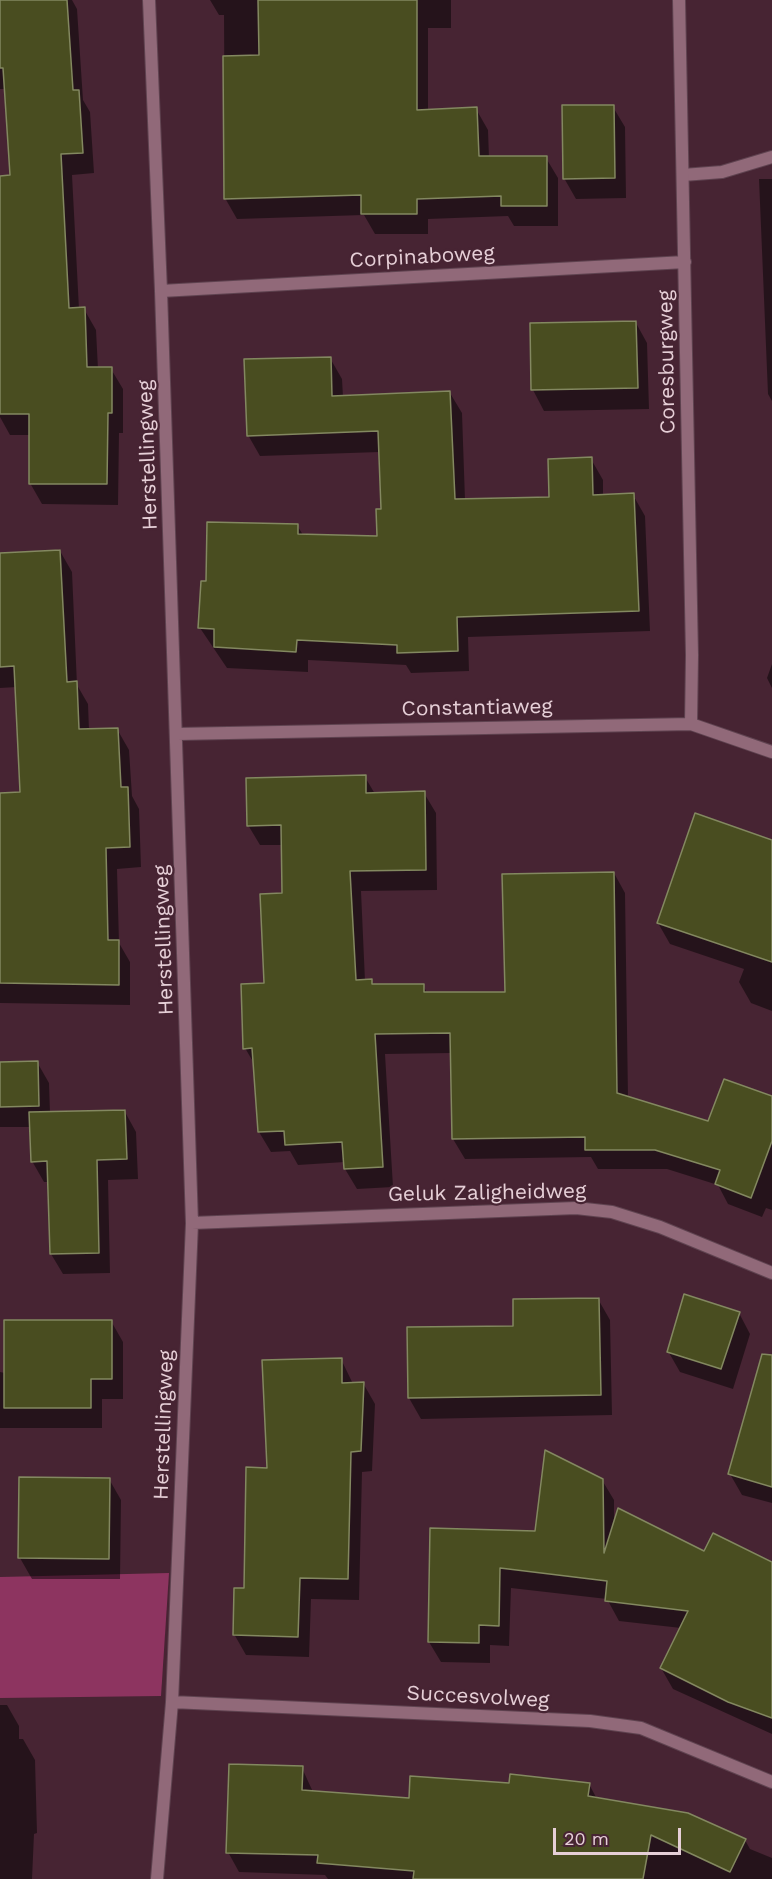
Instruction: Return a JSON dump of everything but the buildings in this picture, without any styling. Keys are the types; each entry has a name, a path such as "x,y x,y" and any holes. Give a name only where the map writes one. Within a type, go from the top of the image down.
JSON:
{"street":[{"name":"Herstellingweg","path":"149,0 177,734 192,1223 172,1702 157,1879"},
{"name":"Coresburgweg","path":"679,0 692,655 691,723"},
{"path":"683,174 722,172 772,158"},
{"name":"Corpinaboweg","path":"161,291 685,262"},
{"name":"Constantiaweg","path":"177,734 691,723 772,752"},
{"name":"Geluk Zaligheidweg","path":"192,1223 576,1208 612,1212 660,1227 772,1273"},
{"name":"Succesvolweg","path":"172,1702 590,1721 641,1728 772,1782"}],"shaded area":[{"path":"169,1573 161,1696 0,1698 0,1577"}]}
